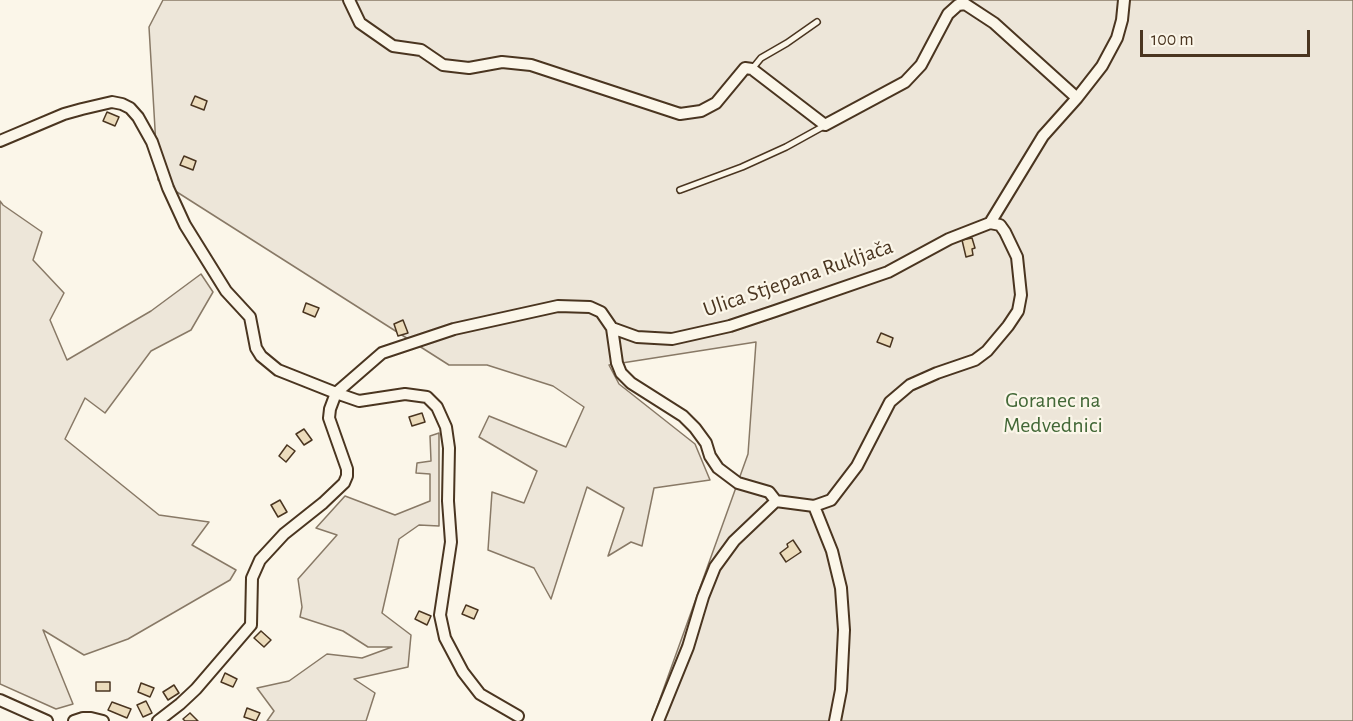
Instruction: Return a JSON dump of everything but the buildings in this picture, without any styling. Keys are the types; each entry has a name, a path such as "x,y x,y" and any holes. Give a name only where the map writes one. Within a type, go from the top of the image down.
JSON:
{"street":[{"path":"349,0 360,24 393,46 421,50 443,65 469,68 502,62 531,65 680,114 701,111 716,104 745,68 752,69 825,125 905,82 921,65 948,14 958,5 965,4 994,22 1077,98"},
{"path":"612,328 617,363 621,373 631,383 683,416 706,443 710,456 718,468 738,483 769,492 776,501 814,506 831,500 857,466 890,402 910,385 975,360 987,351 1018,311 1021,295 1017,257 1000,225 990,223 1043,136 1102,66 1117,38 1124,0"},
{"path":"0,141 64,114 82,109 112,102 130,108 138,117 152,142 165,181 185,225 226,291 250,317 256,348 261,356 278,370 359,401 405,394 427,397 437,407 446,427 449,448 448,501 451,542 440,615 445,638 463,672 480,694 518,717"},
{"name":"Ulica Stjepana Rukljača","path":"336,393 382,353 454,329 558,306 590,307 601,312 612,328 637,337 672,339 730,326 888,272 949,239 990,223"},
{"path":"158,721 196,689 251,625 252,578 260,560 284,534 344,483 347,476 346,469 329,418 336,393"},
{"path":"658,721 688,647 715,567 734,541 776,501"},
{"path":"814,506 832,551 841,588 844,630 841,690 835,721"},
{"path":"0,700 47,721"},
{"path":"74,721 91,718 103,721"}],"lane":[{"path":"752,69 761,58 787,44 817,22"},
{"path":"680,190 742,167 786,147 825,125"}],"green space":[{"name":"Goranec na Medvednici","path":"163,0 1353,0 1353,721 652,721 748,454 756,342 609,365 619,384 695,444 710,480 654,488 642,546 631,542 608,556 624,508 587,487 551,599 534,568 488,550 492,492 524,503 537,471 479,437 489,416 566,447 584,407 553,386 487,365 449,365 158,180 149,27"},
{"path":"0,201 42,232 33,260 64,293 50,320 67,360 151,311 201,274 213,292 191,330 151,351 105,413 85,398 65,439 159,515 209,522 192,545 236,570 230,580 128,639 84,655 43,630 73,704 56,709 0,684"},
{"path":"439,433 439,526 419,525 399,539 382,613 411,635 408,667 354,679 375,693 366,721 267,721 274,711 257,688 289,681 327,654 362,658 392,647 368,647 343,631 300,617 302,607 298,579 337,535 316,528 345,496 395,515 430,501 430,474 416,473 417,463 431,461 430,436"}]}
